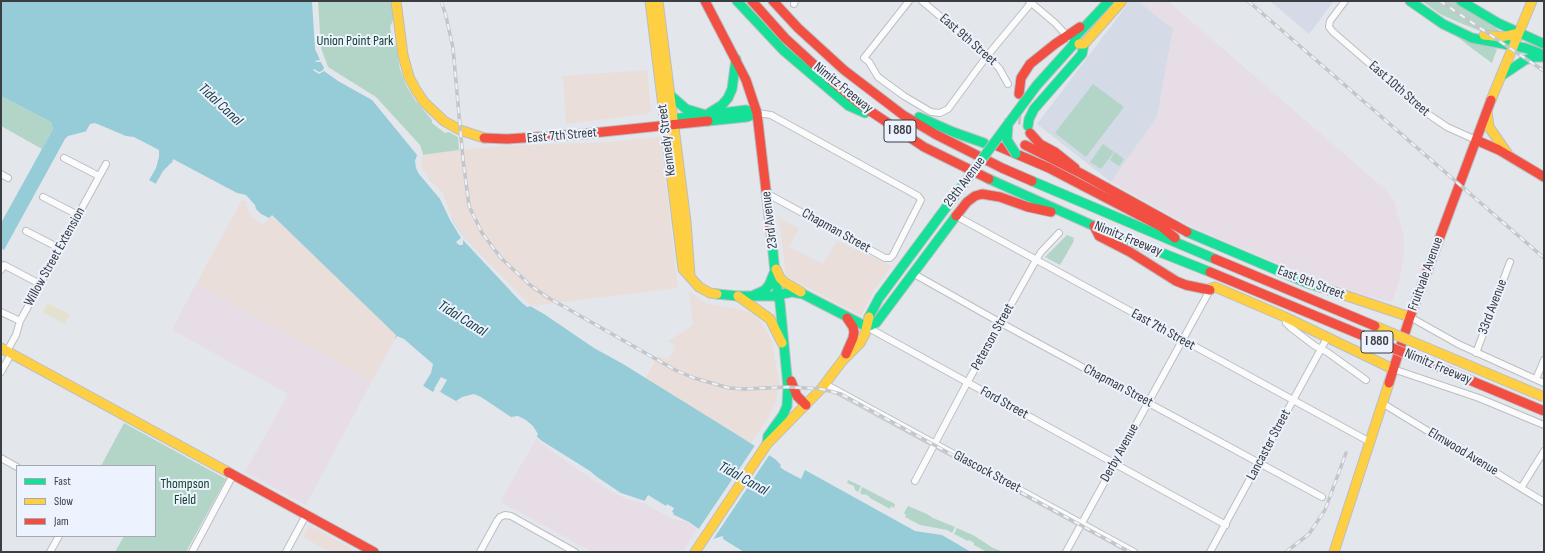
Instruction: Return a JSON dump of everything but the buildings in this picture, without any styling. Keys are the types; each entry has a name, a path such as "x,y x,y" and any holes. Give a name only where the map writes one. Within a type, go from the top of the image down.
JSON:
{"main road":[{"name":"East 7th Street","path":"396,1 403,55 409,77 416,90 424,102 444,121 460,130 476,136 491,139 518,139 599,133 670,123 747,117 757,113"},
{"name":"Kennedy Street","path":"650,1 686,222 690,276 699,287 710,293 738,296 778,296"},
{"name":"Kennedy Street","path":"658,1 670,95 670,123"},
{"name":"23rd Avenue","path":"705,1 746,80 757,113 776,282 788,372 787,406 783,415 768,436 767,444"},
{"path":"737,1 783,50 849,106 894,127"},
{"name":"Nimitz Freeway","path":"752,1 785,38 806,58 861,104 924,147 961,166 1094,226 1210,272 1544,411"},
{"name":"29th Avenue","path":"767,444 806,405 825,384 843,360 860,343 865,334 869,317 879,298 939,217 988,143 1008,124 1037,85 1073,45 1075,37 1109,1"},
{"path":"1027,126 1034,109 1082,54 1084,44 1122,1"},
{"path":"1410,1 1442,24 1467,36 1512,47 1525,48 1544,56"},
{"path":"1461,1 1498,23 1544,44"},
{"name":"Fruitvale Avenue","path":"1334,552 1410,317 1455,192 1512,47 1532,1"},
{"name":"Nimitz Freeway","path":"776,4 844,70 888,103 935,134 969,152 1215,259 1544,397"},
{"path":"1425,12 1466,30 1484,35 1502,37 1518,33"},
{"path":"1019,94 1021,78 1030,64 1067,35 1093,19"},
{"path":"1073,45 1084,44"},
{"path":"1501,76 1525,60 1544,56"},
{"path":"670,95 686,109 706,115 722,105 728,98 732,89 736,59"},
{"path":"888,103 953,132 988,143 1049,168 1162,227 1183,245"},
{"name":"East 7th Street","path":"670,123 706,115 746,110 757,113"},
{"path":"1487,110 1490,127 1509,155"},
{"path":"1008,124 1007,140 1016,154"},
{"name":"East 9th Street","path":"1027,126 1030,138 1023,146 1035,149 1194,236 1300,280 1410,317"},
{"name":"East 9th Street","path":"1027,126 1040,144 1069,162 1082,174"},
{"path":"1476,140 1509,155 1544,176"},
{"name":"29th Avenue","path":"867,327 876,323 956,216 967,202 975,196 982,194 1000,197 1028,207 1078,218"},
{"path":"1094,226 1098,236 1144,260 1176,281 1186,285 1210,290 1211,288 1215,287 1285,317 1393,369"},
{"path":"775,268 780,278 784,282 803,294"},
{"path":"754,295 764,290 769,285 775,268"},
{"path":"1285,317 1300,280"},
{"name":"Ford Street","path":"778,296 792,292 803,294 867,327"},
{"name":"Kennedy Street","path":"738,296 753,305 770,319 785,349"},
{"path":"843,360 853,338 854,332 853,327 846,317"},
{"path":"6,351 374,552"},
{"path":"788,372 797,396 806,405"},
{"path":"697,548 767,444"}],"street":[{"path":"909,1 864,58 869,62 878,77 904,96 931,112 940,113 948,109 1030,2 1067,35 1073,45"},
{"name":"East 9th Street","path":"922,1 988,56 1000,68 1008,84"},
{"name":"East 10th Street","path":"1345,1 1330,21 1329,27 1333,32 1428,114 1447,128 1476,140"},
{"name":"East 7th Street","path":"757,113 771,115 918,196 921,200"},
{"path":"64,158 99,176"},
{"name":"Willow Street Extension","path":"1,372 6,351 16,335 20,322 106,164"},
{"path":"1,174 8,178"},
{"name":"Chapman Street","path":"766,194 885,258 890,258 893,255 921,200"},
{"path":"42,197 78,215"},
{"name":"East 7th Street","path":"956,216 1182,341 1370,442"},
{"path":"26,231 59,248"},
{"name":"Peterson Street","path":"915,481 967,383 1036,260 1041,252 1059,232"},
{"name":"33rd Avenue","path":"1476,353 1510,262"},
{"path":"1,270 4,265 40,284"},
{"name":"Chapman Street","path":"914,274 1001,323 1322,497"},
{"name":"Derby Avenue","path":"1066,552 1080,524 1210,290"},
{"path":"1,312 20,322"},
{"path":"1285,317 1286,323 1290,327 1315,346 1322,349 1366,380"},
{"name":"East 9th Street","path":"1410,317 1476,353 1544,383"},
{"name":"Ford Street","path":"867,327 1226,525"},
{"name":"Lancaster Street","path":"1210,552 1327,338"},
{"path":"1536,379 1544,360"},
{"path":"1393,369 1473,396 1544,425"},
{"name":"Glascock Street","path":"825,384 839,392 844,397 1134,552"},
{"name":"Elmwood Avenue","path":"1382,403 1544,502"},
{"path":"1522,488 1544,451"},
{"path":"1,458 16,466"},
{"path":"192,552 234,475"},
{"path":"286,552 306,515"},
{"path":"480,552 497,521 502,516 511,516 575,552"},
{"name":"Glascock Street","path":"1080,524 1127,552"},
{"path":"50,552 58,537"}],"shaded area":[{"path":"1130,1 1138,1 1173,29 1157,117 1111,182 1037,124"},
{"path":"1138,1 1168,1 1388,192 1395,203 1404,238 1404,256 1398,285 1392,302 1366,296 1315,279 1210,235 1185,223 1111,182 1157,117 1173,29"},
{"path":"1270,1 1334,1 1309,34"},
{"path":"647,70 651,111 648,114 566,124 563,76"},
{"path":"658,137 661,140 678,288 530,306 464,237 452,221 419,167 422,155 459,150 503,146 609,142"},
{"path":"242,200 249,204 264,223 272,215 397,336 372,381 196,284"},
{"path":"779,218 799,229 789,247 823,264 837,241 892,266 874,290 861,316 786,276"},
{"path":"196,284 372,381 306,505 245,472 288,394 172,330"},
{"path":"689,291 704,302 749,312 764,326 772,341 779,383 776,401 770,415 751,443 645,379 658,355 668,360 676,346 668,341 693,325"},
{"path":"536,439 612,492 627,499 642,502 672,519 685,521 697,529 683,552 593,552 500,502"},
{"path":"309,525 357,552 330,552 303,537"}],"green space":[{"name":"Union Point Park","path":"316,1 391,1 394,18 390,27 392,40 396,45 400,69 406,85 415,100 432,120 432,123 445,133 449,132 458,137 459,150 422,155 327,69 319,49"},
{"path":"1422,1 1455,1 1503,33 1485,33 1440,14"},
{"path":"1454,34 1497,49 1492,63 1474,50"},
{"path":"1093,84 1124,107 1086,157 1055,133"},
{"path":"1,96 51,122 53,129 42,149 1,126"},
{"path":"1103,144 1114,152 1101,169 1090,162"},
{"path":"1115,152 1124,159 1119,166 1110,160"},
{"path":"1067,235 1074,238 1074,241 1060,265 1045,257"},
{"name":"Thompson Field","path":"124,423 226,479 186,552 115,552 123,537 156,537 156,465 102,465"},
{"path":"848,480 861,486 858,492 855,490 854,486 847,483"},
{"path":"862,487 895,504 894,508 891,506 890,509 865,494 860,493"},
{"path":"908,506 955,527 952,533 947,530 920,525 905,517 906,515 904,513"},
{"path":"957,528 973,535 993,548 1004,552 987,552 974,545 974,543 969,540 968,541 954,534"}],"sand":[{"path":"48,303 70,315 65,324 43,312"}],"water":[{"name":"Tidal Canal","path":"1,1 316,1 319,49 327,68 375,99 418,147 420,167 441,194 453,221 464,237 530,306 594,348 623,364 775,459 784,470 801,479 805,470 915,531 942,535 971,552 744,552 723,539 723,536 713,539 689,522 645,501 621,493 535,435 464,399 461,404 435,389 433,392 422,385 431,367 395,339 396,335 272,215 264,223 249,204 172,166 156,184 149,180 155,158 125,139 100,127 98,124 95,129 68,136 65,139 4,250 1,248 1,223 53,129 51,122 1,96"}],"pier":[{"path":"312,1 318,1 321,48 328,67 376,97 420,145 423,154 421,166 430,180 443,193 453,221 464,237 531,306 527,307 520,301 463,240 463,245 459,245 456,242 461,238 440,199 419,174 416,168 415,161 417,155 372,100 338,81 324,71 319,74 313,70 314,69 319,72 324,68 321,62 315,61 320,60 315,49"},
{"path":"95,123 126,136 134,137 159,150 156,168 148,182 147,178 153,159 124,141 124,139 122,140 99,129 98,127 96,130 86,131 90,124"},
{"path":"173,159 237,193 246,195 261,214 269,218 263,225 251,216 246,205 247,203 242,200 233,200 172,169 159,185 155,185 163,171 172,163"},
{"path":"397,336 404,339 433,364 431,373 423,386 421,384 428,368 394,341"},
{"path":"441,377 447,380 440,392 434,389"},
{"path":"474,394 511,417 518,416 526,420 533,426 538,434 536,438 510,426 465,401 461,404 456,401 462,397"},
{"path":"756,444 770,454 712,541 698,530"},
{"path":"648,495 666,506 667,504 674,508 672,512 674,513 672,516 644,502"}],"tunnel":[{"path":"1006,123 1013,119 1021,120"}],"railway":[{"path":"441,1 453,48 463,159 469,206 482,233 501,258 530,285 547,297 677,371 694,378 729,388 744,389 788,387 821,389 841,394 1130,552"},
{"path":"1248,1 1544,258"},
{"path":"1440,1 1544,71"},
{"path":"1286,552 1309,534 1325,510 1346,453"}],"traffic: fast":[{"path":"737,1 783,50 849,106 865,113"},
{"path":"1037,85 1073,45 1075,37 1109,1"},
{"path":"1410,1 1443,24 1472,38 1525,48 1544,55"},
{"path":"1461,1 1498,23 1544,44"},
{"path":"1028,126 1029,119 1034,109 1082,54 1084,44"},
{"path":"1501,76 1525,60 1535,57 1544,57"},
{"path":"670,95 686,109 706,115 722,105 728,98 732,89 736,59"},
{"path":"939,217 1037,85"},
{"path":"668,122 673,119 746,110 757,113"},
{"path":"708,121 747,117 757,113"},
{"path":"919,117 953,132 984,143"},
{"path":"1008,124 1007,140 1016,154"},
{"path":"989,179 1094,226 1210,272"},
{"path":"1032,181 1215,259"},
{"path":"867,327 876,323 956,216"},
{"path":"869,317 879,298 939,217"},
{"path":"1187,232 1307,283 1329,290"},
{"path":"767,444 768,436 783,415 787,406 788,387 780,303 776,283 772,242"},
{"path":"754,295 765,290 774,273"},
{"path":"717,294 738,296 773,296 792,292 803,294 867,327"}],"traffic: slow":[{"path":"396,1 403,55 409,77 416,90 424,102 444,121 460,130 484,138"},
{"path":"650,1 683,269 699,287 710,293 717,294"},
{"path":"658,1 686,222 690,276"},
{"path":"1079,44 1084,44 1122,1"},
{"path":"1491,100 1532,1"},
{"path":"1484,35 1502,37 1518,33"},
{"path":"1487,111 1489,127 1507,153"},
{"path":"776,269 780,278 784,282 801,292"},
{"path":"1210,290 1211,288 1215,287 1285,317 1393,369"},
{"path":"1329,290 1410,317"},
{"path":"738,296 770,319 782,343"},
{"path":"695,552 767,444 821,389 843,360 860,343 865,334 869,317"},
{"path":"1375,326 1544,397"},
{"path":"1,348 228,472"},
{"path":"1334,552 1389,383"}],"traffic: jam":[{"path":"705,1 746,80 757,113 772,242"},
{"path":"752,1 785,38 833,82 861,105 924,147 989,179"},
{"path":"773,1 798,28 844,70 903,115 935,134 1002,168 1032,181"},
{"path":"1019,94 1021,78 1030,64 1055,44 1080,27"},
{"path":"1389,383 1410,317 1491,100"},
{"path":"484,138 507,139 583,134 708,121"},
{"path":"1030,133 1040,144 1055,152 1075,168"},
{"path":"1476,140 1499,150 1544,177"},
{"path":"993,144 1049,168 1162,227 1175,238"},
{"path":"1025,145 1082,174 1187,232"},
{"path":"956,216 967,202 975,196 982,194 1000,197 1028,207 1051,212"},
{"path":"1094,226 1099,236 1130,252 1176,281 1186,285 1210,290"},
{"path":"1215,259 1375,326"},
{"path":"1210,272 1544,411"},
{"path":"846,354 854,332 853,327 847,318"},
{"path":"791,381 797,396 806,405"},
{"path":"228,472 374,552"}]}
